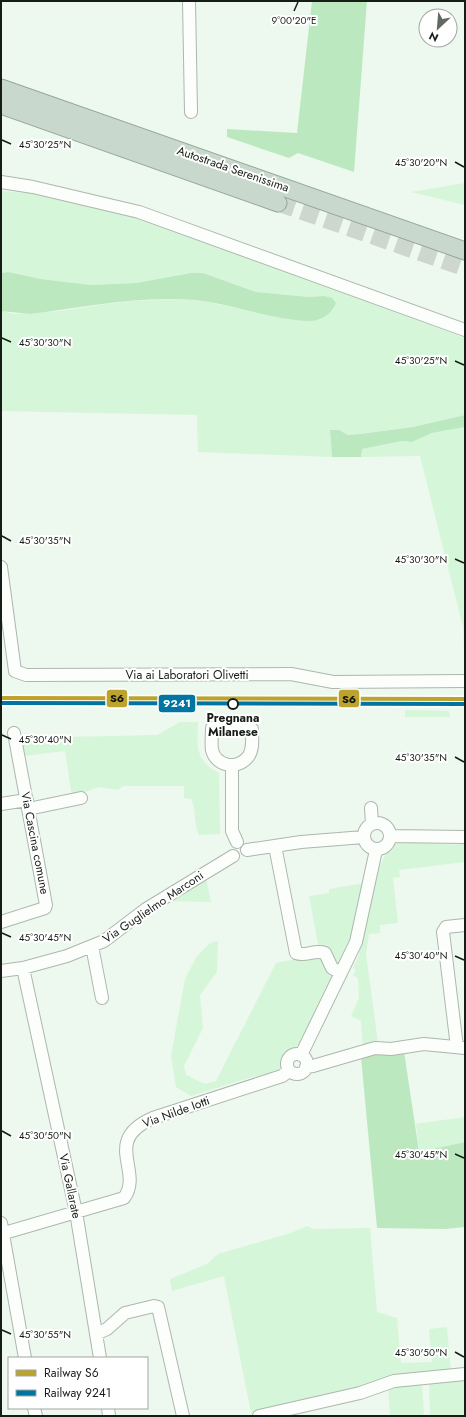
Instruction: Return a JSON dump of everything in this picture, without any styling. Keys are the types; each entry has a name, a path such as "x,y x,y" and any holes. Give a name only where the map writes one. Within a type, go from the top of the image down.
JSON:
{"highway":[{"name":"Autostrada Serenissima","path":"1,88 465,251"},
{"name":"Autostrada Serenissima","path":"1,105 278,203"}],"street":[{"path":"189,1 191,112"},
{"path":"1,182 33,187 139,212 465,330"},
{"path":"1,185 33,187"},
{"name":"Via ai Laboratori Olivetti","path":"1,567 15,672 26,675 291,674 333,682 465,681"},
{"name":"Via Cascina comune","path":"1,922 45,908 46,905 14,733"},
{"path":"232,765 232,831 236,842"},
{"path":"1,804 27,805 81,798"},
{"path":"371,808 372,824"},
{"path":"372,824 385,825 390,836 388,844 376,850 366,844 364,837 366,829 372,824"},
{"path":"390,836 465,837"},
{"path":"247,850 364,837"},
{"path":"236,842 243,843 247,850"},
{"path":"236,842 231,848 233,856 241,858 246,854 247,850"},
{"path":"275,846 296,953 299,955 316,951 325,953 332,968 341,973"},
{"path":"301,1055 356,942 376,850"},
{"name":"Via Guglielmo Marconi","path":"1,971 22,968 67,956 104,941 146,909 233,856"},
{"path":"306,1067 375,1048 391,1049 424,1044 461,1048 443,932 446,927 465,925"},
{"path":"92,946 102,998"},
{"name":"Via Gallarate","path":"22,968 76,1212 100,1357"},
{"path":"294,1054 301,1055 306,1060 306,1067 303,1072 297,1074 289,1071 287,1064 289,1058 294,1054"},
{"name":"Via Nilde Iotti","path":"76,1212 117,1202 124,1198 128,1193 130,1186 126,1144 138,1126 153,1118 282,1076 289,1071"},
{"path":"25,1357 2,1230 76,1212"},
{"path":"96,1334 107,1329 125,1313 154,1306 158,1307 183,1416"},
{"path":"259,1416 360,1393 394,1381 465,1374"}],"green space":[{"path":"312,1 367,1 354,172 298,153 289,158 227,137 227,129 297,133"},
{"path":"465,183 465,205 411,192"},
{"path":"1,191 43,194 155,222 465,338 465,415 413,427 360,434 348,435 339,430 330,430 332,457 198,452 197,415 1,411 1,311 14,314 59,311 129,301 174,299 203,301 281,317 318,319 334,309 324,296 309,297 256,292 203,273 191,273 136,283 91,285 41,279 8,272 1,273"},
{"path":"8,272 41,279 91,285 136,283 191,273 203,273 256,292 309,297 324,296 332,298 336,303 326,316 314,321 270,316 203,301 181,299 116,302 30,314 1,311 1,273"},
{"path":"465,415 465,427 432,433 412,442 402,441 362,449 361,457 332,457 330,430 339,430 348,435 360,434 413,427"},
{"path":"465,427 465,674 463,627 420,456 361,457 362,449 402,441 412,442 432,433"},
{"path":"405,710 449,711 450,717 405,717"},
{"path":"180,722 198,722 197,738 199,752 205,763 219,773 220,834 199,835 196,826 193,803 191,799 184,798 184,786 124,786 117,790 99,787 72,797 65,751 23,756 20,738 157,735"},
{"path":"414,841 446,844 465,843 465,862 399,870 400,877 393,878 398,923 380,925 380,933 369,934 366,954 378,1043 363,1046 361,1021 351,1016 359,998 358,978 353,975 356,970 353,968 360,953 358,952 362,941 376,878 381,864 387,852 395,845 402,843 413,843"},
{"path":"206,878 211,902 166,901"},
{"path":"365,883 351,942 299,1044 284,1055 281,1067 277,1071 257,1078 255,1076 191,1096 176,1087 171,1056 185,979 197,956 210,943 218,941 217,972 200,995 203,1028 184,1066 186,1075 205,1084 216,1081 276,963 320,954 309,896 329,893 329,889"},
{"path":"404,1051 419,1152 465,1142 465,1227 445,1229 377,1228 361,1057 374,1053"},
{"path":"465,1117 465,1142 419,1152 416,1124"},
{"path":"307,1226 314,1229 370,1228 377,1312 397,1318 401,1363 432,1362 429,1329 447,1327 451,1371 383,1378 374,1384 359,1389 251,1413 224,1276 172,1291 170,1279 207,1264 218,1254 291,1233"},
{"path":"465,1379 465,1416 430,1416 429,1381"},
{"path":"422,1382 424,1416 390,1416 388,1386"}],"tunnel":[{"path":"278,203 465,268"}],"rail line":[{"name":"S6","path":"1,698 465,699"},
{"name":"9241","path":"1,703 465,704"}],"place":[{"name":"Pregnana Milanese","path":"233,704"}]}
